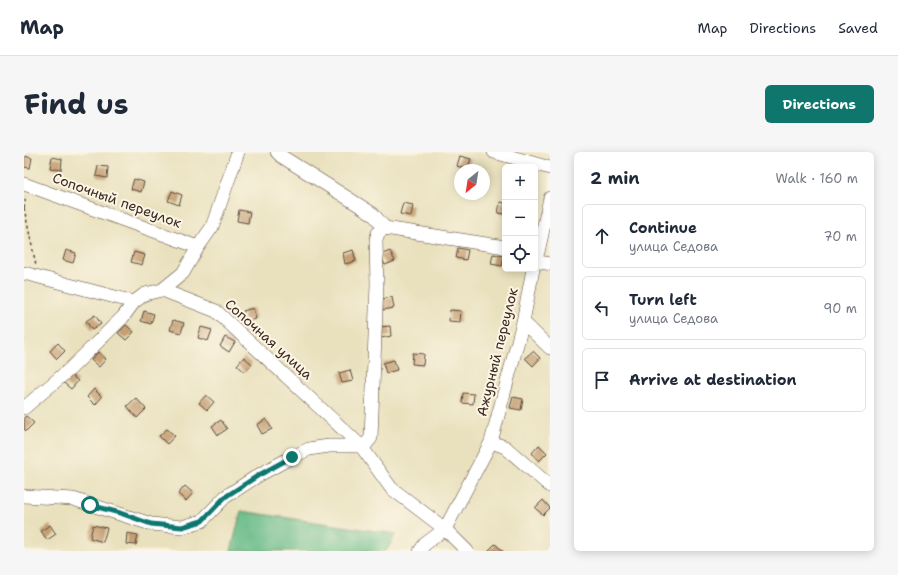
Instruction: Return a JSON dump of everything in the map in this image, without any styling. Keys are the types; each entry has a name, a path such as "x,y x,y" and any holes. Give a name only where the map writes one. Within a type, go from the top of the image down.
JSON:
{"street":[{"path":"24,408 70,369 123,317 134,302 145,294 162,290 183,273 212,227 238,152"},
{"path":"494,152 550,168"},
{"path":"279,154 374,214 385,228 502,247"},
{"name":"Сопочный переулок","path":"24,184 198,247"},
{"path":"538,252 550,198"},
{"path":"24,496 73,499 151,524 182,527 202,521 225,497 259,475 309,449 329,446 361,446 366,444 371,438 377,284 376,240 378,233 385,228"},
{"path":"538,262 550,264"},
{"name":"Ажурный переулок","path":"445,529 491,442 523,322 532,272"},
{"path":"24,273 134,302"},
{"name":"Сопочная улица","path":"162,290 216,311 361,446 392,488 445,529 467,551"},
{"path":"523,322 550,348"},
{"path":"491,442 505,447 550,486"},
{"path":"420,551 426,544 445,529"}],"path":[{"path":"24,208 39,277"}],"green space":[{"path":"241,511 396,534 386,551 231,551"}],"building":[{"path":"24,156 32,158 30,168 24,167"},
{"path":"460,156 471,159 469,164 458,164"},
{"path":"52,157 62,159 61,170 50,168"},
{"path":"98,166 108,167 107,178 96,176"},
{"path":"134,179 144,182 141,192 131,189"},
{"path":"172,191 182,195 179,205 168,201"},
{"path":"500,202 502,202 502,214 498,213"},
{"path":"403,203 413,205 411,216 400,214"},
{"path":"239,210 250,212 248,223 237,221"},
{"path":"458,248 468,250 466,260 456,258"},
{"path":"66,250 76,253 73,263 63,260"},
{"path":"353,250 356,261 345,264 343,253"},
{"path":"390,251 395,261 385,265 380,255"},
{"path":"134,252 145,255 142,265 131,262"},
{"path":"493,254 502,256 502,266 491,264"},
{"path":"392,297 394,308 383,310 382,299"},
{"path":"253,308 256,319 245,321 243,311"},
{"path":"450,310 461,311 460,322 449,321"},
{"path":"144,311 154,314 151,324 141,321"},
{"path":"95,315 101,324 92,330 86,321"},
{"path":"173,320 184,323 181,333 170,330"},
{"path":"126,325 134,332 126,340 118,333"},
{"path":"390,326 391,336 381,338 379,327"},
{"path":"201,327 212,330 208,341 198,338"},
{"path":"225,337 235,342 229,352 220,346"},
{"path":"58,343 65,351 57,359 50,351"},
{"path":"533,351 540,358 533,366 525,358"},
{"path":"98,352 106,359 99,367 91,360"},
{"path":"413,353 424,354 423,365 412,364"},
{"path":"244,357 252,364 245,372 237,365"},
{"path":"394,360 397,370 386,373 383,363"},
{"path":"350,370 353,381 342,383 339,373"},
{"path":"70,374 78,381 71,389 63,382"},
{"path":"94,389 102,397 95,405 87,397"},
{"path":"463,393 474,394 473,404 462,403"},
{"path":"206,395 214,402 207,410 199,403"},
{"path":"513,397 523,399 521,410 510,408"},
{"path":"136,398 146,409 137,418 127,406"},
{"path":"26,416 34,423 26,431 24,429 24,418"},
{"path":"266,419 272,429 262,434 257,425"},
{"path":"221,420 227,429 218,435 212,426"},
{"path":"167,429 175,436 167,444 159,436"},
{"path":"539,445 547,453 539,461 532,453"},
{"path":"185,486 193,493 186,501 178,494"},
{"path":"543,500 550,508 543,515 535,508"},
{"path":"50,525 56,534 47,540 41,531"},
{"path":"93,525 107,528 103,542 90,538"},
{"path":"127,533 138,535 136,545 126,544"},
{"path":"495,544 503,551 488,551"}],"route":[{"path":"90,505 120,513 151,524 182,527 202,521 225,497 259,475 292,457"}]}
